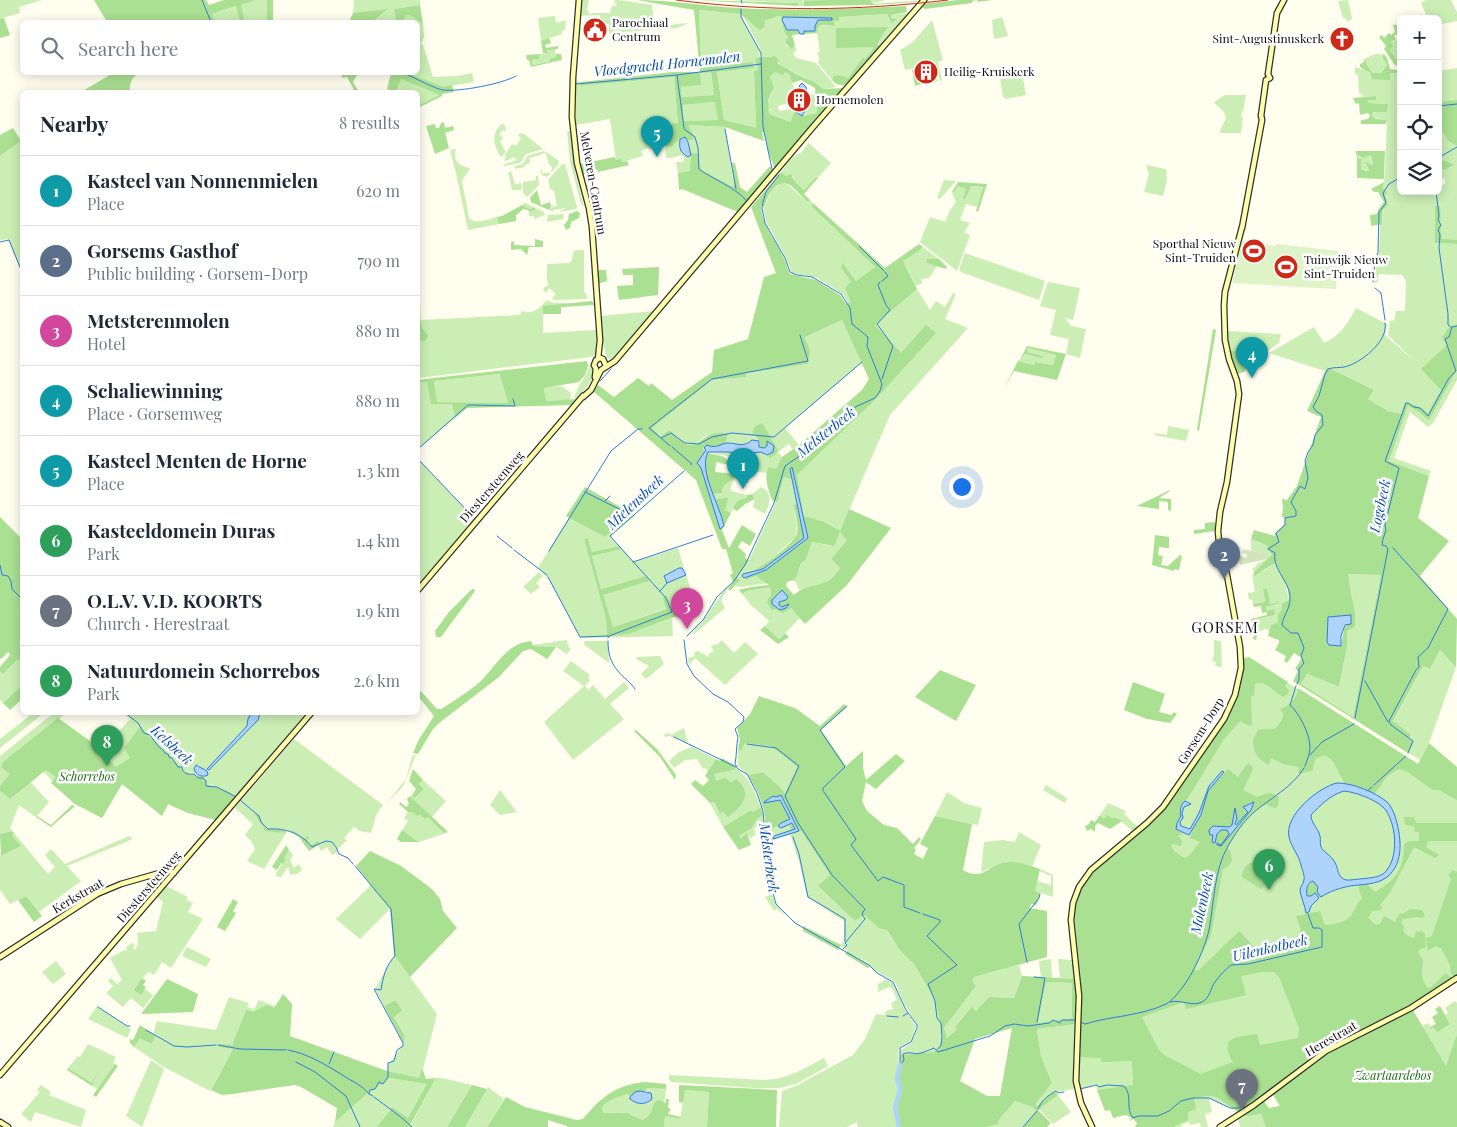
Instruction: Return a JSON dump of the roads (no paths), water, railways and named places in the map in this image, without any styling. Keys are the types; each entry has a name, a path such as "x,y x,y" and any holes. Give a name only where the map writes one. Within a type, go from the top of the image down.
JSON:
{"street":[{"name":"Melveren-Centrum","path":"579,0 572,108 577,163 592,228 603,361 594,363 599,370"},
{"path":"599,370 603,361 615,361 922,0"},
{"name":"Gorsem-Dorp","path":"1092,1127 1081,1102 1076,1081 1078,985 1072,920 1073,903 1079,887 1091,870 1147,823 1163,807 1224,720 1236,689 1241,662 1240,647 1218,531 1227,482 1238,399 1237,381 1225,340 1226,292 1241,237 1262,117 1266,80 1270,78 1268,74 1277,13 1284,0"},
{"name":"Diestersteenweg","path":"420,588 583,397 599,370"},
{"name":"Diestersteenweg","path":"0,1075 309,715"},
{"name":"Kerkstraat","path":"0,958 74,908 106,890 170,871 174,873"},
{"name":"Herestraat","path":"1220,1127 1254,1105 1326,1050 1416,1005 1457,978"},
{"path":"0,1122 8,1127"}],"water":[{"path":"783,17 832,18 832,20 818,20 815,31 804,31 804,34 800,34 798,30 787,30 782,20"},
{"path":"802,83 806,87 808,106 802,116 794,111 796,109 802,112 806,107 803,90 799,86"},
{"path":"685,137 691,155 688,157 680,148 680,139"},
{"path":"752,440 759,441 759,447 764,448 767,446 767,441 774,446 773,452 767,455 761,452 743,454 708,452 706,469 724,526 720,529 701,468 697,463 706,450 704,448 707,445 746,444"},
{"path":"792,467 808,538 766,570 744,578 743,574 763,569 804,538 790,469"},
{"path":"682,568 686,575 667,583 664,576"},
{"path":"782,590 788,597 786,600 779,602 779,605 782,607 789,604 786,608 780,610 772,604 772,600"},
{"path":"1351,615 1351,624 1345,625 1341,636 1341,646 1329,645 1327,642 1328,617"},
{"path":"250,715 259,715 258,720 209,770 207,769 247,726"},
{"path":"196,765 207,771 208,775 201,776 198,774 194,769"},
{"path":"1222,771 1224,772 1208,791 1201,815 1189,835 1176,829 1181,816 1181,806 1185,801 1191,804 1184,807 1183,818 1180,822 1181,826 1190,829 1199,813 1209,786"},
{"path":"1343,783 1357,786 1376,795 1390,805 1395,816 1400,840 1399,857 1393,871 1383,880 1374,883 1331,891 1321,897 1317,892 1318,887 1313,881 1309,883 1307,896 1315,893 1319,898 1311,906 1309,912 1306,913 1300,891 1304,875 1300,861 1290,841 1289,829 1297,811 1304,803 1321,790","holes":["1344,791 1375,801 1388,813 1394,831 1394,851 1388,868 1383,874 1378,876 1351,880 1344,879 1340,876 1333,859 1321,847 1320,836 1311,815 1334,795"]},
{"path":"781,795 799,831 773,839 774,836 795,829 792,823 781,828 778,826 790,819 780,800 764,803 773,796"},
{"path":"1254,802 1251,810 1221,846 1217,845 1217,843 1221,845 1229,834 1227,830 1221,830 1217,834 1215,843 1212,842 1213,835 1210,835 1209,830 1213,826 1229,827 1232,825 1235,808 1236,825 1248,812 1243,807"},
{"path":"635,1092 651,1093 652,1099 641,1104 630,1099"}],"waterway":[{"path":"202,0 210,20"},
{"name":"Melsterbeek","path":"741,9 741,17 761,53 763,127 772,169"},
{"name":"Vloedgracht Hornemolen","path":"576,84 677,75 761,64"},
{"path":"408,75 443,90 469,89 516,76"},
{"path":"677,75 684,128"},
{"path":"827,114 843,96"},
{"path":"1442,106 1457,104"},
{"path":"684,129 695,137 698,148 699,169 746,200"},
{"path":"725,129 736,189"},
{"name":"Molenbeek","path":"1442,156 1457,147"},
{"path":"781,169 787,162"},
{"name":"Melsterbeek","path":"687,636 703,620 717,597 734,581 745,565 774,503 785,466 801,455 853,408 875,398 882,384 867,346 868,337 852,324 850,308 841,294 812,277 790,272 785,258 765,223 762,208 763,202 766,192 779,175"},
{"name":"Melsterbeek","path":"769,182 774,177"},
{"name":"Molenbeek","path":"1373,282 1378,252 1379,212 1386,203 1383,193 1389,184 1397,179"},
{"name":"Logebeek","path":"1436,195 1438,220 1441,225 1438,230 1440,235 1439,248 1448,325 1451,327"},
{"path":"0,242 9,240 20,267"},
{"name":"Mielensbeek","path":"859,246 884,271"},
{"name":"Mielensbeek","path":"882,281 888,276 885,272"},
{"name":"Mielensbeek","path":"880,282 878,285 890,310 877,324 893,346 882,379"},
{"name":"Molenbeek","path":"1375,288 1381,293 1385,320"},
{"name":"Molenbeek","path":"1297,684 1299,669 1304,663 1301,656 1304,648 1298,633 1291,633 1282,625 1290,603 1290,593 1276,565 1275,553 1268,549 1279,542 1276,533 1285,525 1285,518 1296,516 1296,511 1291,502 1300,486 1305,489 1308,478 1305,461 1313,445 1315,435 1323,425 1322,415 1313,407 1319,396 1325,374 1328,369 1351,365 1365,357 1383,337 1385,323"},
{"name":"Logebeek","path":"1355,718 1388,549 1382,545 1386,530 1385,525 1399,468 1385,461 1406,403 1420,408 1428,416 1449,378 1456,371 1445,339 1449,337 1452,327 1457,326"},
{"path":"658,421 712,379 808,361 800,335"},
{"name":"Mielensbeek","path":"670,446 661,438 671,433 685,443 699,444 712,437 732,433 774,437 862,362"},
{"path":"600,381 611,369"},
{"path":"420,447 468,405 515,406 513,399"},
{"path":"482,519 572,413"},
{"path":"657,422 649,428 661,438"},
{"path":"549,551 611,451 638,429 642,429"},
{"name":"Mielensbeek","path":"672,447 691,465"},
{"path":"420,461 475,519"},
{"name":"Mielensbeek","path":"608,638 672,612 666,598 610,536 684,471"},
{"path":"585,492 629,514"},
{"path":"605,501 610,496"},
{"path":"633,562 713,535"},
{"path":"497,536 512,548"},
{"name":"Uilenkotbeek","path":"1393,548 1448,609 1428,648 1418,657 1419,667 1389,721 1391,725 1413,741 1408,753"},
{"path":"514,550 547,575"},
{"name":"Kelsbeek","path":"0,565 2,575 8,576 12,589 20,597"},
{"path":"548,577 580,637 608,636"},
{"path":"660,591 667,583"},
{"name":"Melsterbeek","path":"684,640 687,664 694,676 713,694 728,702 744,717 743,722 735,729 738,737 735,764 738,769 747,774 757,793 763,811 770,882 776,904 795,923 869,965 877,973 893,982 906,1010 917,1025 911,1042 900,1048 900,1065"},
{"name":"Mielensbeek","path":"608,641 609,653 613,664 635,689"},
{"path":"1365,681 1388,722"},
{"name":"Molenbeek","path":"1296,686 1290,705 1300,718 1310,742 1310,750 1305,766"},
{"path":"823,791 823,788 845,767 820,730 847,706"},
{"name":"Kelsbeek","path":"128,715 138,723 144,733 150,735 178,767 182,767 184,772 194,774 198,778 203,778 206,781 206,786 217,787 236,797"},
{"path":"302,728 313,715"},
{"name":"Logebeek","path":"1310,755 1322,742 1354,724"},
{"name":"Mielensbeek","path":"674,737 736,767"},
{"path":"250,788 291,740"},
{"path":"747,744 776,748 799,766 785,796 798,823 832,875 865,909 862,914 865,919 845,943 847,945 843,949"},
{"name":"Uilenkotbeek","path":"1374,785 1406,756"},
{"name":"Molenbeek","path":"1080,1022 1085,1024 1156,1008 1170,1001 1182,988 1205,945 1217,876 1223,855 1239,828 1249,817 1287,787 1304,768"},
{"name":"Uilenkotbeek","path":"1367,791 1372,787"},
{"path":"824,792 856,839 851,845 878,881 883,877 904,885 904,907 920,913"},
{"name":"Kelsbeek","path":"240,800 259,816 261,822 268,829 292,832 303,838 312,847 326,841 332,842 339,854 348,858 353,864"},
{"path":"793,837 799,854 808,897 845,919 845,941"},
{"name":"Kelsbeek","path":"355,866 391,909 395,956 385,972 381,990 374,989 403,1043 403,1046 397,1050 394,1061 388,1063 388,1077 383,1084 379,1082 375,1089 370,1090 369,1094 373,1096"},
{"path":"1027,962 1019,924 1040,894"},
{"path":"923,914 940,920 927,936 957,965 928,984 935,1001 937,1018 941,1023 941,1045 936,1051"},
{"name":"Uilenkotbeek","path":"1170,1002 1178,1001 1194,1004 1202,1002 1208,996 1222,973 1231,965 1248,964 1322,947 1322,930 1313,928 1308,914"},
{"path":"1034,977 1045,978 1037,1022"},
{"path":"98,1007 127,1026 130,1026"},
{"name":"Melsterbeek","path":"903,1016 908,1013"},
{"path":"887,1016 898,1017"},
{"name":"Molenbeek","path":"901,1064 904,1060 903,1054 919,1053 934,1048 938,1052 990,1036 1005,1026 1014,1024 1028,1026 1049,1023 1053,1020 1060,1023 1062,1020 1076,1020"},
{"path":"146,1030 174,1046 216,1045"},
{"path":"218,1045 240,1049 286,1050"},
{"path":"288,1050 303,1054 324,1064 360,1086 369,1094"},
{"path":"329,1064 334,1052"},
{"path":"296,1062 315,1072 346,1096 360,1127"},
{"name":"Melsterbeek","path":"899,1127 895,1107 900,1089 897,1078 900,1065"},
{"path":"1080,1089 1097,1085 1099,1087 1107,1085 1124,1086 1127,1090 1129,1110 1133,1118 1138,1116 1158,1116 1169,1111 1181,1101 1193,1098 1209,1098 1230,1108 1244,1108"},
{"path":"1038,1109 1043,1101 1056,1091 1058,1093 1064,1092"},
{"name":"Kelsbeek","path":"374,1097 412,1127"},
{"path":"1023,1127 1037,1111"}],"railway":[{"path":"676,0 744,7 812,9 914,4 948,0"}],"place":[{"name":"Parochiaal Centrum","path":"595,30"},
{"name":"Sint-Augustinuskerk","path":"1342,39"},
{"name":"Heilig-Kruiskerk","path":"926,72"},
{"name":"Hornemolen","path":"799,100"},
{"name":"Kasteel Menten de Horne","path":"657,157"},
{"name":"Sporthal Nieuw Sint-Truiden","path":"1254,251"},
{"name":"Tuinwijk Nieuw Sint-Truiden","path":"1286,267"},
{"name":"Schaliewinning","path":"1252,378"},
{"name":"Kasteel van Nonnenmielen","path":"743,489"},
{"name":"Gorsems Gasthof","path":"1224,579"},
{"name":"Metsterenmolen","path":"687,629"},
{"name":"Natuurdomein Schorrebos","path":"107,766"},
{"name":"Kasteeldomein Duras","path":"1269,890"},
{"name":"O.L.V. V.D. KOORTS","path":"1242,1110"}],"district":[{"name":"GORSEM","path":"1225,628"}],"park label":[{"name":"Schorrebos","path":"87,777"},
{"name":"Zwartaardebos","path":"1393,1076"}]}
